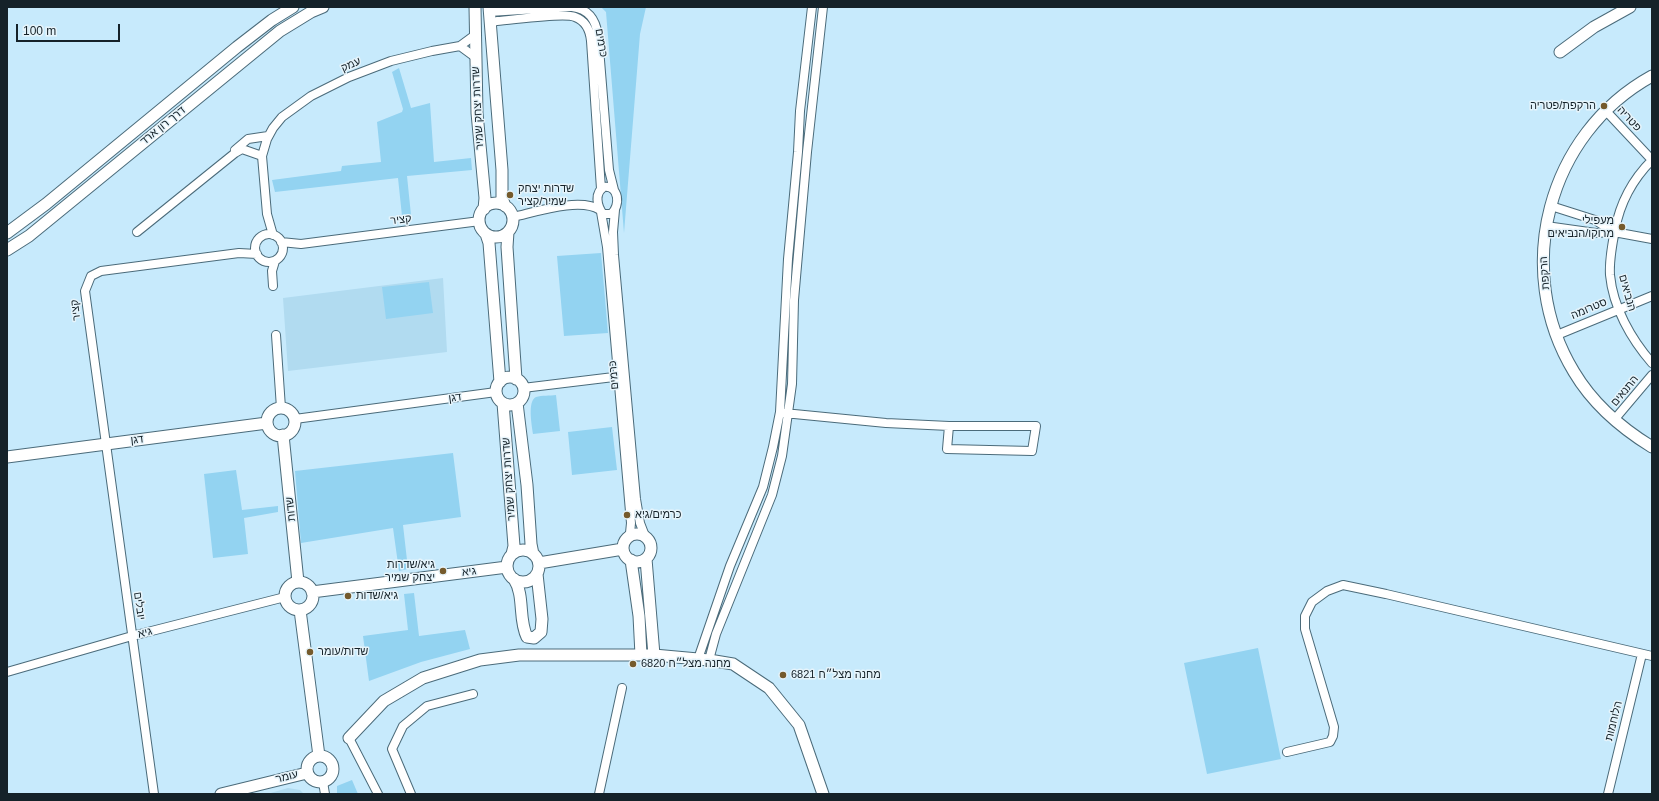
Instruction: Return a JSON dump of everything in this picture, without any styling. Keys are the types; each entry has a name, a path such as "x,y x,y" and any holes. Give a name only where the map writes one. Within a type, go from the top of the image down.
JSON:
{"street":[{"name":"דרך רון ארד","path":"7,233 46,204 237,47 272,20 293,7"},
{"name":"דרך רון ארד","path":"7,250 29,236 280,31 311,12 323,7"},
{"name":"שדרות יצחק שמיר","path":"475,7 475,57 478,120 485,198 484,209"},
{"name":"כרמים","path":"489,14 571,7 583,10 589,14 596,24 609,170 614,190"},
{"path":"704,659 730,566 762,487 774,447 780,412 788,259 800,111 812,7"},
{"path":"704,659 716,634 772,496 782,456 792,384 794,293 807,152 823,7"},
{"path":"1560,52 1594,27 1630,7"},
{"name":"שדרות יצחק שמיר","path":"489,14 502,170 502,198 505,206"},
{"name":"כרמים","path":"489,14 497,21 564,15 576,17 590,30 592,41 600,190"},
{"name":"עמק","path":"273,235 267,214 262,156 268,136 273,128 295,107 311,96 350,77 391,61 460,46 475,35"},
{"path":"460,46 475,57"},
{"name":"הרקפת","path":"1652,76 1628,91 1606,111 1587,132 1571,156 1558,182 1550,206 1543,244 1545,291 1561,347 1575,373 1598,403 1614,420 1630,433 1652,447"},
{"name":"פטריה","path":"1606,111 1652,160"},
{"path":"228,158 236,148 248,139 268,136"},
{"path":"137,232 228,158 242,149 262,156"},
{"name":"הנביאים","path":"1652,160 1641,172 1621,205 1610,253 1612,283 1624,322 1632,337 1652,363"},
{"path":"513,216 572,205 587,204 608,215 615,210 617,200 614,190 608,186 589,198 572,205"},
{"path":"600,190 597,200 601,211"},
{"path":"486,234 500,237 511,228 513,216 505,206 496,204 484,209 480,221 489,243 498,387 500,400 503,403 517,403 522,396 523,388 521,383 516,379 509,377 498,387"},
{"path":"1550,206 1594,220 1614,232"},
{"name":"כרמים","path":"615,210 613,232 614,255 631,523 628,538"},
{"name":"כרמים","path":"601,211 607,246 636,499 640,523 645,536"},
{"name":"עמק","path":"263,236 267,214"},
{"name":"קציר","path":"281,242 301,244 480,221"},
{"path":"1546,226 1596,233 1614,232 1652,239"},
{"path":"508,232 507,247 516,379"},
{"path":"273,235 281,242 282,252 275,261 272,282 265,261 257,254 256,244 263,236 273,235"},
{"name":"קציר","path":"239,253 256,244"},
{"name":"קציר","path":"282,252 301,244"},
{"name":"קציר","path":"105,444 85,291 91,276 101,271 239,253 257,254"},
{"path":"265,261 275,261"},
{"name":"סטרומה","path":"1557,335 1619,308 1652,296"},
{"path":"276,335 281,408"},
{"name":"התנאים","path":"1614,420 1652,375"},
{"path":"523,388 622,376"},
{"name":"דגן","path":"294,420 498,387"},
{"name":"שדרות יצחק שמיר","path":"503,403 514,546 512,554"},
{"name":"שדרות יצחק שמיר","path":"514,579 518,586 523,630 527,637 534,638 542,632 542,619 536,563 531,544 527,485 517,403"},
{"path":"281,408 290,411 294,420 292,430 283,435 272,432 267,423 271,412 281,408"},
{"path":"780,412 886,423 949,426 1036,426 1032,451 947,449 949,426"},
{"name":"דגן","path":"7,457 267,423"},
{"name":"שדות","path":"283,435 298,582"},
{"name":"יובלים","path":"105,444 154,794"},
{"path":"636,534 645,536 650,541 652,549 649,556 639,562 627,558 623,549 625,541 636,534"},
{"path":"536,563 623,549"},
{"path":"525,550 536,563 526,581 522,582 514,579 509,574 507,567 509,558 512,554 525,550"},
{"path":"646,559 654,655"},
{"path":"631,560 639,616 641,655"},
{"name":"גיא","path":"312,592 507,567"},
{"path":"298,582 307,585 312,592 313,596 310,604 300,610 291,608 286,601 285,592 290,585 298,582"},
{"path":"1287,752 1330,742 1334,736 1334,727 1305,629 1305,616 1312,602 1327,592 1343,585 1371,590 1652,656"},
{"name":"גיא","path":"7,672 132,636 285,597"},
{"path":"300,610 319,756"},
{"name":"הלוחמות","path":"1608,794 1642,654"},
{"path":"378,794 349,738 384,701 423,678 480,660 519,656 654,655 704,659 733,664 769,688 799,725 823,794"},
{"path":"599,794 622,688"},
{"path":"411,794 392,749 403,726 427,706 473,694"},
{"path":"319,756 323,756 330,761 333,769 330,777 323,782 315,782 311,780 307,772 307,765 309,761 319,756"},
{"name":"עומר","path":"221,794 307,772"},
{"path":"323,782 325,794"}],"shaded area":[{"path":"601,7 646,7 640,34 624,233 606,12"},
{"path":"399,68 411,108 430,103 434,162 471,158 472,170 407,176 411,215 402,216 398,178 275,192 272,180 341,171 342,166 381,162 377,122 402,112 403,109 392,72"},
{"path":"601,253 608,333 564,336 557,256"},
{"path":"443,278 447,352 288,371 283,298"},
{"path":"429,282 433,313 386,319 382,287"},
{"path":"556,395 560,431 533,434 531,408 533,399 538,396"},
{"path":"612,427 617,470 572,475 568,432"},
{"path":"453,453 461,517 403,525 408,569 399,571 393,528 301,543 295,471"},
{"path":"236,470 242,510 278,506 278,512 244,518 248,554 213,558 204,474"},
{"path":"414,593 419,636 465,630 470,649 421,662 369,681 363,636 408,630 404,594"},
{"path":"1258,648 1281,759 1207,774 1184,663"},
{"path":"352,780 358,794 337,794 337,786"},
{"path":"288,788 300,790 304,794 267,794"}],"place":[{"name":"הרקפת/פטריה","path":"1604,106"},
{"name":"שדרות יצחק שמיר/קציר","path":"510,195"},
{"name":"מעפילי מרוקו/הנביאים","path":"1622,227"},
{"name":"כרמים/גיא","path":"627,515"},
{"name":"גיא/שדרות יצחק שמיר","path":"443,571"},
{"name":"גיא/שדות","path":"348,596"},
{"name":"שדות/עומר","path":"310,652"},
{"name":"מחנה מצל״ח 6820","path":"633,664"},
{"name":"מחנה מצל״ח 6821","path":"783,675"}]}
